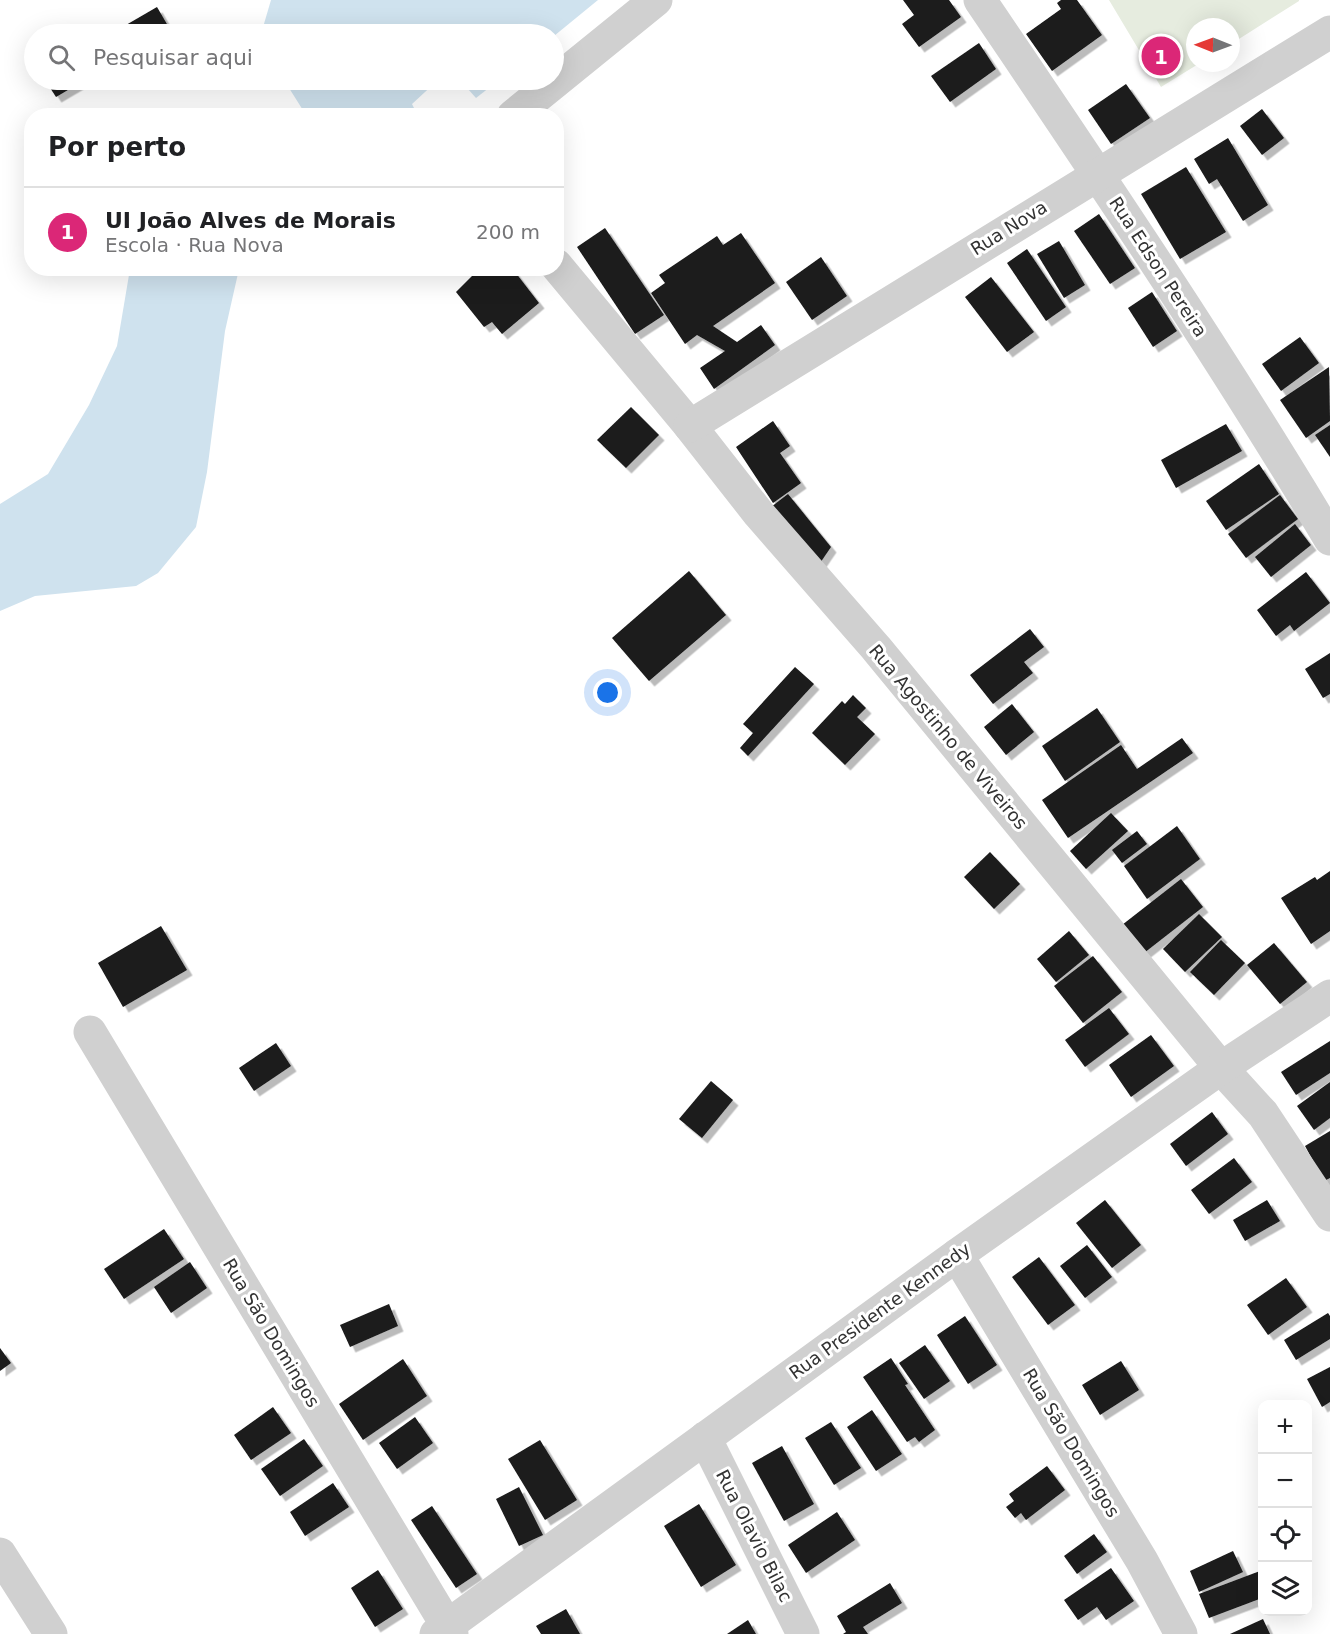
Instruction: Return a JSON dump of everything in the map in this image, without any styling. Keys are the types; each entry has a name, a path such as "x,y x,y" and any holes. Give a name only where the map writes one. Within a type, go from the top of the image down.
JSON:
{"street":[{"path":"564,75 656,0"},
{"name":"Rua Edson Pereira","path":"980,0 1098,174 1330,539"},
{"name":"Rua Nova","path":"690,426 1330,32"},
{"path":"523,108 545,90"},
{"name":"Rua Agostinho de Viveiros","path":"564,275 690,426 759,514 876,648 1221,1068 1263,1114 1330,1215"},
{"name":"Rua Presidente Kennedy","path":"445,1631 957,1255 1221,1068 1330,996"},
{"name":"Rua São Domingos","path":"90,1032 445,1631"},
{"name":"Rua São Domingos","path":"957,1255 1142,1561 1181,1634"},
{"name":"Rua Olavio Bilac","path":"705,1438 803,1634"},
{"path":"0,1554 51,1634"}],"shaded area":[{"path":"1109,0 1299,0 1240,38 1240,18 1186,18 1186,72 1161,87"}],"water":[{"path":"271,0 598,0 564,28 564,24 264,24"},
{"path":"290,90 427,90 412,104 414,108 302,108"},
{"path":"469,90 486,90 476,98"},
{"path":"129,276 237,276 225,331 207,472 196,527 158,573 136,586 35,596 0,611 0,504 48,474 89,405 117,346"}],"building":[{"path":"903,0 949,0 961,17 919,47 902,24 914,15"},
{"path":"1061,0 1077,0 1102,35 1052,71 1026,34 1061,9 1057,3"},
{"path":"157,7 167,24 128,24"},
{"path":"979,43 996,69 950,102 931,76"},
{"path":"1126,84 1150,118 1111,144 1088,110"},
{"path":"51,90 68,90 56,97"},
{"path":"1262,109 1284,138 1262,155 1240,126"},
{"path":"1228,138 1268,205 1243,221 1217,179 1209,184 1194,159"},
{"path":"1186,167 1226,232 1180,259 1141,194"},
{"path":"1099,214 1135,268 1110,284 1074,231"},
{"path":"605,228 664,315 635,334 577,247"},
{"path":"741,233 775,283 713,326 737,342 761,325 775,345 714,389 700,368 725,351 697,335 685,344 651,293 665,283 659,275 717,236 723,245"},
{"path":"1059,241 1085,285 1064,298 1037,254"},
{"path":"1027,249 1066,307 1046,321 1007,263"},
{"path":"821,257 847,296 812,320 786,282"},
{"path":"472,276 518,276 539,303 502,334 492,322 484,327 456,292"},
{"path":"991,277 1034,332 1007,352 965,297"},
{"path":"1152,292 1177,331 1153,347 1128,308"},
{"path":"1300,337 1319,363 1281,391 1262,364"},
{"path":"1329,367 1330,421 1306,438 1280,400"},
{"path":"631,407 659,435 626,468 597,440"},
{"path":"773,421 790,446 780,453 801,483 773,503 736,447"},
{"path":"1226,424 1242,451 1176,488 1161,460"},
{"path":"1330,425 1330,457 1315,435"},
{"path":"1259,464 1279,494 1226,530 1206,501"},
{"path":"788,494 831,547 818,566 771,507"},
{"path":"1280,495 1298,519 1246,558 1228,534"},
{"path":"1295,524 1311,545 1271,577 1255,557"},
{"path":"689,571 726,615 649,681 612,638"},
{"path":"1306,572 1330,603 1294,631 1290,625 1276,636 1257,610"},
{"path":"1030,629 1044,647 1024,662 1033,673 993,704 970,675"},
{"path":"1330,653 1330,694 1323,698 1305,669"},
{"path":"795,667 814,684 748,756 740,748 753,733 743,724"},
{"path":"853,695 866,708 857,717 875,734 845,765 812,733 842,701 845,704"},
{"path":"1012,704 1034,732 1006,755 984,727"},
{"path":"1097,708 1120,742 1065,781 1042,746"},
{"path":"1182,738 1193,753 1068,838 1042,800 1121,745 1137,769"},
{"path":"1111,813 1128,831 1086,869 1070,851"},
{"path":"1177,826 1200,859 1147,899 1124,866"},
{"path":"1137,831 1147,844 1122,863 1112,850"},
{"path":"990,852 1020,884 994,909 964,877"},
{"path":"1330,871 1330,931 1311,944 1281,898 1315,877 1317,880"},
{"path":"1181,879 1203,907 1144,953 1122,925"},
{"path":"1199,914 1222,937 1185,972 1163,949"},
{"path":"161,926 187,970 123,1007 98,963"},
{"path":"1069,931 1089,955 1056,982 1037,959"},
{"path":"1221,940 1245,963 1214,995 1190,972"},
{"path":"1274,943 1307,982 1280,1004 1247,965"},
{"path":"1093,956 1122,992 1083,1023 1054,986"},
{"path":"1109,1008 1129,1034 1085,1067 1065,1040"},
{"path":"1151,1035 1174,1066 1131,1097 1109,1065"},
{"path":"1330,1041 1330,1073 1296,1095 1281,1072"},
{"path":"276,1043 291,1066 254,1091 239,1068"},
{"path":"711,1081 733,1100 702,1138 679,1119"},
{"path":"1330,1082 1330,1118 1314,1130 1297,1106"},
{"path":"1212,1112 1228,1134 1186,1166 1170,1144"},
{"path":"1330,1131 1330,1178 1324,1181 1305,1146"},
{"path":"1234,1158 1252,1182 1209,1214 1191,1190"},
{"path":"1105,1200 1141,1245 1112,1268 1076,1223"},
{"path":"1267,1200 1280,1221 1245,1241 1233,1220"},
{"path":"164,1229 184,1259 124,1299 104,1269"},
{"path":"1087,1245 1112,1277 1085,1298 1060,1266"},
{"path":"1039,1257 1075,1305 1048,1325 1012,1277"},
{"path":"190,1262 207,1288 171,1313 154,1287"},
{"path":"1286,1278 1307,1307 1268,1335 1247,1305"},
{"path":"389,1304 398,1326 350,1347 340,1325"},
{"path":"1328,1313 1330,1339 1296,1360 1284,1340"},
{"path":"965,1316 997,1365 968,1384 937,1335"},
{"path":"925,1345 950,1381 924,1399 899,1363"},
{"path":"0,1348 11,1363 0,1371"},
{"path":"891,1358 908,1384 905,1385 935,1430 919,1442 915,1437 907,1442 863,1377"},
{"path":"403,1359 427,1396 363,1440 339,1404"},
{"path":"1121,1361 1139,1390 1100,1415 1082,1385"},
{"path":"1330,1367 1330,1402 1322,1407 1307,1379"},
{"path":"273,1407 291,1433 251,1460 234,1435"},
{"path":"872,1410 902,1454 876,1471 847,1427"},
{"path":"415,1417 433,1443 397,1469 379,1443"},
{"path":"831,1422 861,1468 834,1485 805,1438"},
{"path":"304,1439 323,1466 280,1496 261,1469"},
{"path":"540,1440 577,1500 545,1520 508,1459"},
{"path":"782,1446 814,1504 784,1521 752,1463"},
{"path":"1047,1466 1065,1490 1026,1520 1021,1513 1015,1518 1006,1507 1014,1501 1009,1494"},
{"path":"333,1483 349,1507 305,1536 290,1512"},
{"path":"519,1487 543,1535 519,1546 496,1499"},
{"path":"699,1504 736,1565 701,1587 664,1526"},
{"path":"432,1506 477,1574 456,1588 411,1520"},
{"path":"837,1512 855,1540 806,1573 788,1545"},
{"path":"1094,1534 1107,1552 1077,1574 1064,1556"},
{"path":"1233,1551 1243,1572 1199,1592 1190,1571"},
{"path":"1111,1568 1134,1601 1106,1620 1097,1607 1078,1620 1064,1600"},
{"path":"378,1570 403,1609 375,1627 351,1588"},
{"path":"1258,1572 1258,1600 1209,1618 1199,1594"},
{"path":"890,1583 902,1603 863,1627 868,1634 843,1634 846,1632 837,1616"},
{"path":"566,1609 580,1634 541,1634 536,1626"},
{"path":"1263,1619 1270,1634 1230,1634"},
{"path":"748,1620 756,1634 727,1634"}],"place":[{"name":"UI João Alves de Morais","path":"1161,56"}]}
